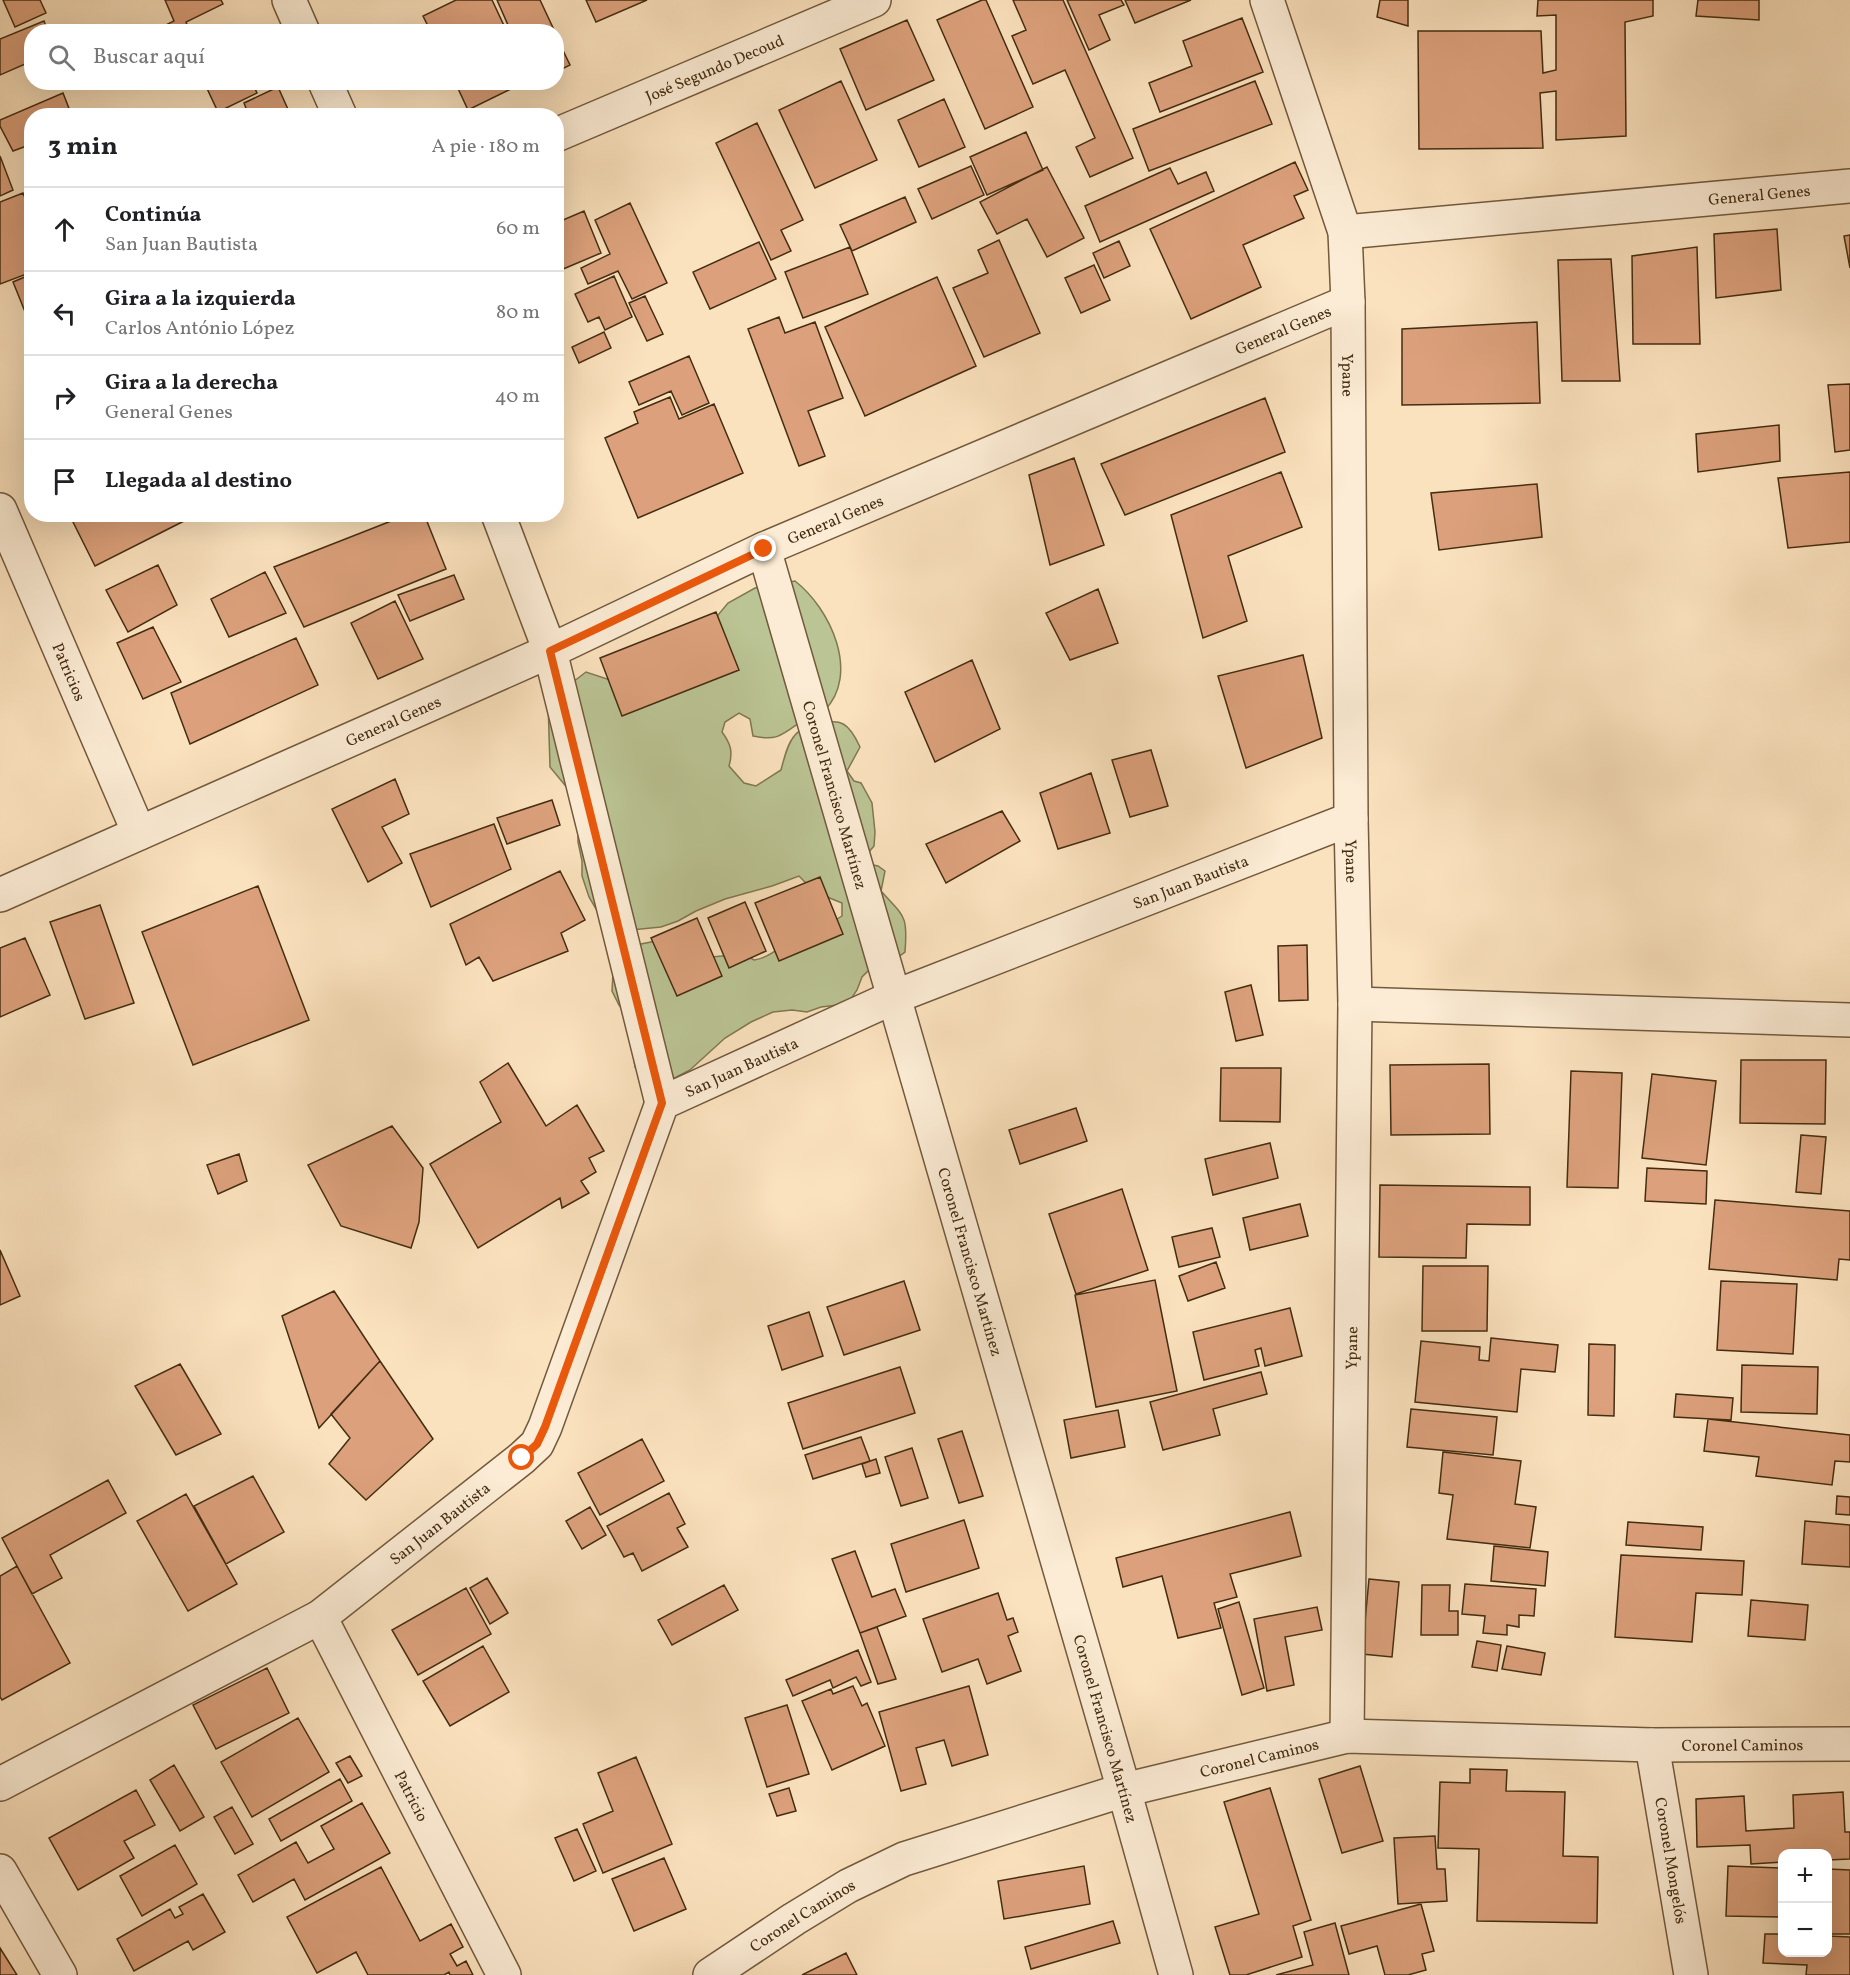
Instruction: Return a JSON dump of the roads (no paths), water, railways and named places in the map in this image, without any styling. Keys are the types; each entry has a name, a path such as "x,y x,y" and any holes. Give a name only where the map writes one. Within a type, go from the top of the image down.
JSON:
{"street":[{"path":"289,0 300,24"},
{"name":"José Segundo Decoud","path":"564,132 874,0"},
{"name":"Ypane","path":"1267,0 1345,232 1348,302 1351,819 1355,1004 1347,1736"},
{"path":"329,90 336,108"},
{"name":"General Genes","path":"1345,232 1850,186"},
{"name":"General Genes","path":"0,896 550,651 764,549 1348,302"},
{"name":"Patricios","path":"0,510 139,833"},
{"path":"501,522 550,651 662,1103"},
{"name":"Coronel Francisco Martínez","path":"764,549 1176,1975"},
{"name":"San Juan Bautista","path":"0,1784 320,1617 537,1444 662,1103 894,997 1351,819"},
{"path":"1355,1004 1850,1020"},
{"name":"Patricio","path":"320,1617 504,1975"},
{"name":"Coronel Caminos","path":"710,1975 848,1886 904,1859 1124,1790 1347,1736 1652,1745 1850,1744"},
{"name":"Coronel Mongelós","path":"1652,1745 1691,1975"},
{"path":"0,1872 60,1975"}]}
